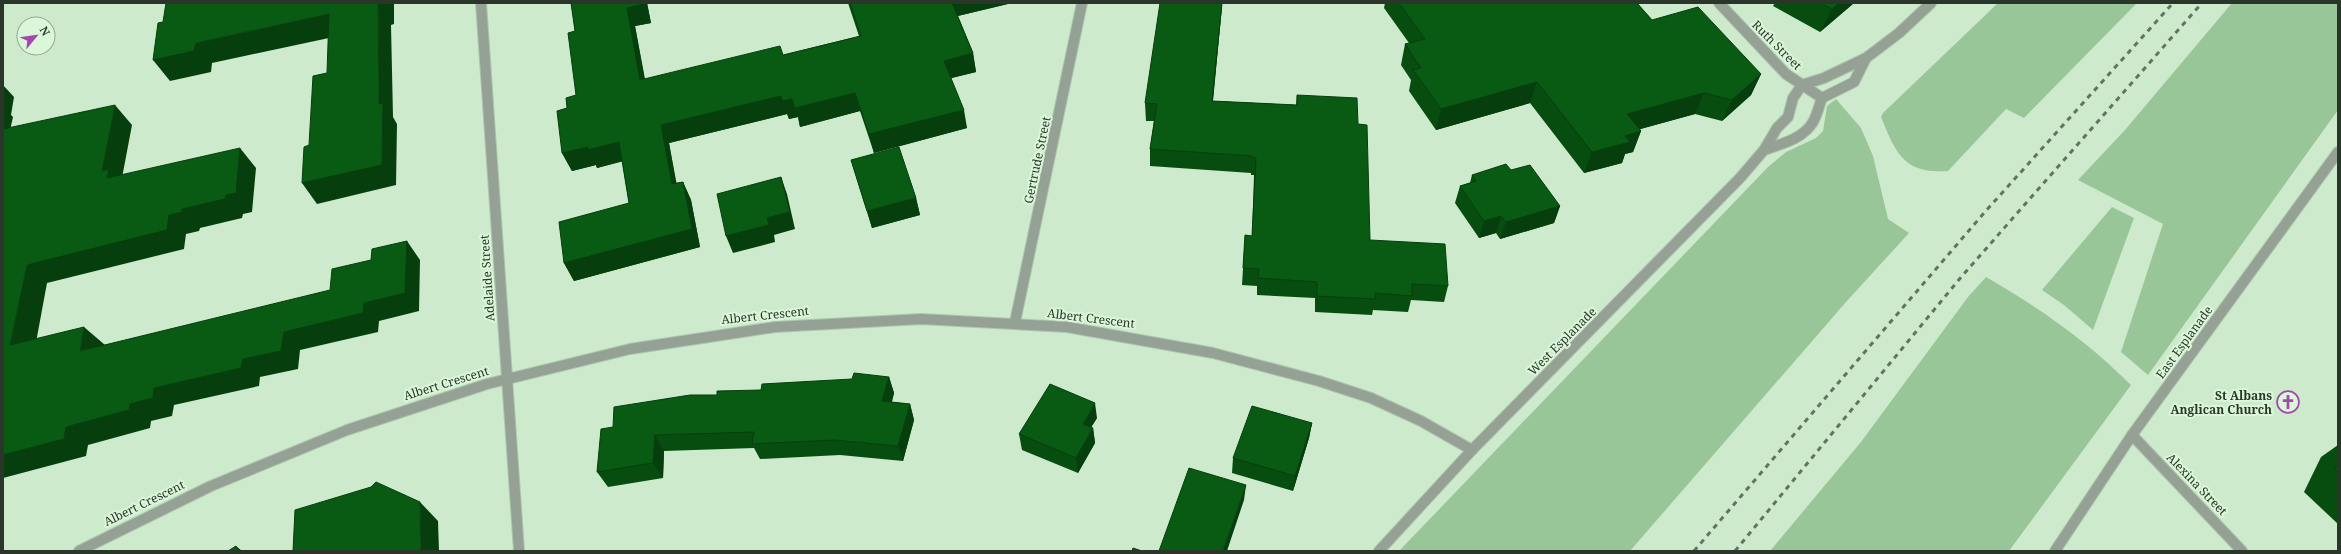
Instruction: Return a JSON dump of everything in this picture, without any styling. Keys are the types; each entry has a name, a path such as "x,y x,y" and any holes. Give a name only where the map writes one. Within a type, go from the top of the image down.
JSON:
{"street":[{"name":"Adelaide Street","path":"481,3 519,551"},
{"name":"Gertrude Street","path":"1015,322 1082,3"},
{"name":"Ruth Street","path":"1719,3 1786,74 1822,98"},
{"path":"1802,85 1830,76 1866,58 1899,33 1931,3"},
{"path":"1822,98 1852,86 1859,78 1866,58"},
{"name":"West Esplanade","path":"1379,551 1472,450 1740,178 1764,150 1777,128 1788,117 1793,98 1802,85"},
{"name":"West Esplanade","path":"1764,150 1808,130 1814,122 1817,107 1822,98"},
{"name":"East Esplanade","path":"2055,551 2132,435 2338,152"},
{"name":"Albert Crescent","path":"78,551 192,494 266,462 433,399 507,378 640,346 761,327 839,320 915,319 1015,322 1134,336 1254,364 1331,385 1389,406 1420,420 1472,450"},
{"name":"Alexina Street","path":"2132,435 2242,551"}],"green space":[{"path":"1998,3 2137,3 2024,118 2006,109 1948,171 1933,171 1921,169 1911,165 1897,151 1881,117 1883,113"},
{"path":"2232,3 2338,3 2338,110 2148,375 2121,352 2163,224 2078,180 2125,130"},
{"path":"1836,99 1861,128 1873,156 1888,219 1909,233 1846,302 1630,551 1399,551 1768,167 1786,152 1816,138 1823,131 1827,106"},
{"path":"2112,207 2134,218 2093,330 2064,305 2042,290"},
{"path":"1986,277 2062,326 2097,354 2131,385 2009,551 1770,551 1861,442 1968,297"}],"building":[{"path":"166,3 380,3 378,4 379,104 383,103 382,165 302,183 304,147 309,145 313,76 327,73 329,14 196,43 194,51 153,60 158,23 163,22"},
{"path":"571,3 643,3 627,8 640,80 780,46 783,55 861,36 850,3 952,3 973,53 944,61 964,110 869,134 855,93 795,108 792,99 783,101 781,96 661,125 672,184 683,182 692,229 564,263 559,222 629,203 619,142 588,150 588,147 562,153 557,111 567,108 566,98 576,95 568,33 575,31"},
{"path":"1160,3 1222,3 1212,101 1297,105 1297,95 1357,98 1358,124 1367,125 1370,240 1445,244 1448,286 1412,284 1412,296 1375,293 1376,299 1317,296 1317,282 1258,278 1259,269 1243,268 1245,235 1252,236 1256,158 1252,158 1252,156 1150,149 1157,104 1145,103"},
{"path":"1399,3 1637,3 1652,20 1698,7 1761,74 1732,100 1704,93 1627,114 1641,131 1625,136 1630,142 1592,152 1537,82 1441,109 1413,70 1421,68 1405,44 1425,39"},
{"path":"1821,3 1839,3 1832,9"},
{"path":"115,105 102,171 109,169 107,178 240,148 236,193 226,195 225,199 182,209 182,212 169,215 167,230 27,265 10,345 84,327 80,351 330,290 332,269 371,260 372,249 407,241 405,293 364,303 363,313 284,332 281,351 243,359 241,368 154,388 153,398 130,404 129,410 66,427 64,439 3,455 3,129"},
{"path":"899,147 916,198 867,211 851,160"},
{"path":"1506,164 1511,170 1530,165 1560,206 1506,222 1501,216 1484,221 1460,186 1476,181 1472,175"},
{"path":"781,177 790,212 767,218 769,225 726,236 717,194"},
{"path":"854,373 889,377 882,401 910,404 898,446 834,440 752,444 754,432 655,435 653,463 597,472 601,429 613,427 614,407 690,395 717,395 717,391 761,390 762,384 852,379"},
{"path":"1050,384 1095,403 1083,424 1093,428 1076,458 1019,434"},
{"path":"1252,406 1312,423 1295,476 1233,458"},
{"path":"2338,464 2338,472 2335,469"},
{"path":"1189,468 1246,485 1223,551 1159,551"},
{"path":"376,482 420,502 421,551 293,551 295,510 371,487"},
{"path":"236,546 239,551 228,551"},
{"path":"1133,548 1142,551 1132,551"}],"railway":[{"path":"1694,551 1984,213 2173,3"},
{"path":"1735,551 1962,276 2202,3"}],"place":[{"name":"St Albans Anglican Church","path":"2288,402"}]}
